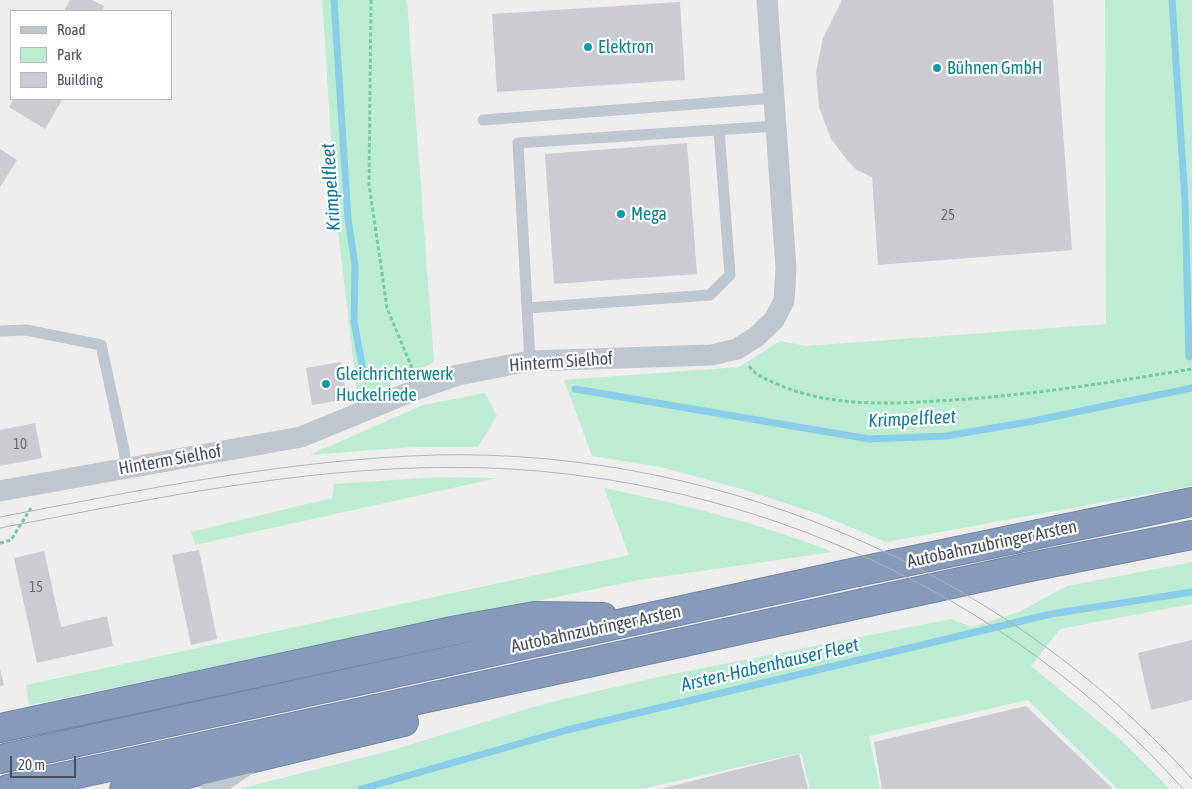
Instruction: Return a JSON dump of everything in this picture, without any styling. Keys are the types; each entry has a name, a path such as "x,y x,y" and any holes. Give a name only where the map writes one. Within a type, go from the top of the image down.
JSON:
{"highway":[{"name":"Autobahnzubringer Arsten","path":"0,759 852,572 1192,502"},
{"name":"Autobahnzubringer Arsten","path":"8,789 1025,568 1192,534"},
{"path":"0,728 457,630 535,616 652,617"},
{"path":"124,789 435,715 559,670"}],"street":[{"name":"Hinterm Sielhof","path":"0,491 301,437 420,388 458,375 530,361 711,355 737,349 756,337 774,320 784,302 786,268 767,0"},
{"path":"212,789 258,758"}],"lane":[{"path":"483,120 775,98"},
{"path":"530,361 518,144 777,126"},
{"path":"527,308 710,295 730,276 719,130"},
{"path":"0,331 26,330 101,345 124,450 126,468"}],"path":[{"path":"371,0 369,184 387,308 420,388"},
{"path":"737,349 754,373 803,394 875,403 908,403 1002,397 1192,369"},
{"path":"0,542 11,540 48,482"}],"green space":[{"path":"322,0 407,0 434,362 358,400 336,214"},
{"path":"1105,0 1192,0 1192,486 886,542 821,515 745,490 661,467 592,456 564,380 739,367 780,341 806,346 1106,324"},
{"path":"485,393 497,416 478,447 412,447 309,455 423,405"},
{"path":"438,477 498,478 195,545 191,532 332,498 334,484"},
{"path":"604,488 720,515 777,532 833,552 639,580 29,705 26,685 629,555"},
{"path":"1192,562 1192,604 1060,629 1031,666 1121,740 1170,789 1118,789 1028,700 869,736 880,789 810,789 801,753 641,789 239,789 389,751 547,703 653,678 951,619 972,627 1019,612 1067,586"}],"building":[{"path":"70,0 92,0 104,6 102,10 65,10"},
{"path":"842,0 1053,0 1072,250 878,265 872,177 857,170 831,139 819,107 816,72 823,38"},
{"name":"Elektron","path":"680,2 685,80 497,92 492,14"},
{"path":"13,100 62,100 45,129 9,107"},
{"name":"Mega","path":"687,143 697,274 554,284 545,154"},
{"path":"0,149 17,160 0,187"},
{"name":"Gleichrichterwerk Huckelriede","path":"341,362 347,399 312,405 306,368"},
{"path":"35,423 42,458 0,466 0,430"},
{"path":"199,550 217,639 191,645 172,555"},
{"path":"44,551 61,627 107,616 113,646 37,663 14,558"},
{"path":"1192,640 1192,700 1151,710 1138,653"},
{"path":"0,669 4,685 0,686"},
{"path":"1026,706 1113,789 882,789 874,742"},
{"path":"799,754 808,789 664,789 664,788"}],"waterway":[{"name":"Krimpelfleet","path":"334,0 348,219 355,265 354,321 363,370"},
{"path":"1172,0 1185,201 1189,357"},
{"name":"Krimpelfleet","path":"575,389 869,439 946,436 1028,422 1192,388"},
{"name":"Arsten-Habenhauser Fleet","path":"361,789 567,730 1051,614 1192,592"}],"tram line":[{"path":"0,517 204,479 306,465 410,456 518,457 627,470 733,494 837,530 936,577 1029,635 1115,702 1192,779"},
{"path":"0,528 244,484 366,470 490,468 588,477 684,495 778,522 869,559 956,604 1038,658 1114,719 1183,789"}],"place":[{"name":"Elektron","path":"588,47"},
{"name":"Bühnen GmbH","path":"937,68"},
{"name":"Mega","path":"621,214"},
{"name":"Gleichrichterwerk Huckelriede","path":"326,384"}]}
